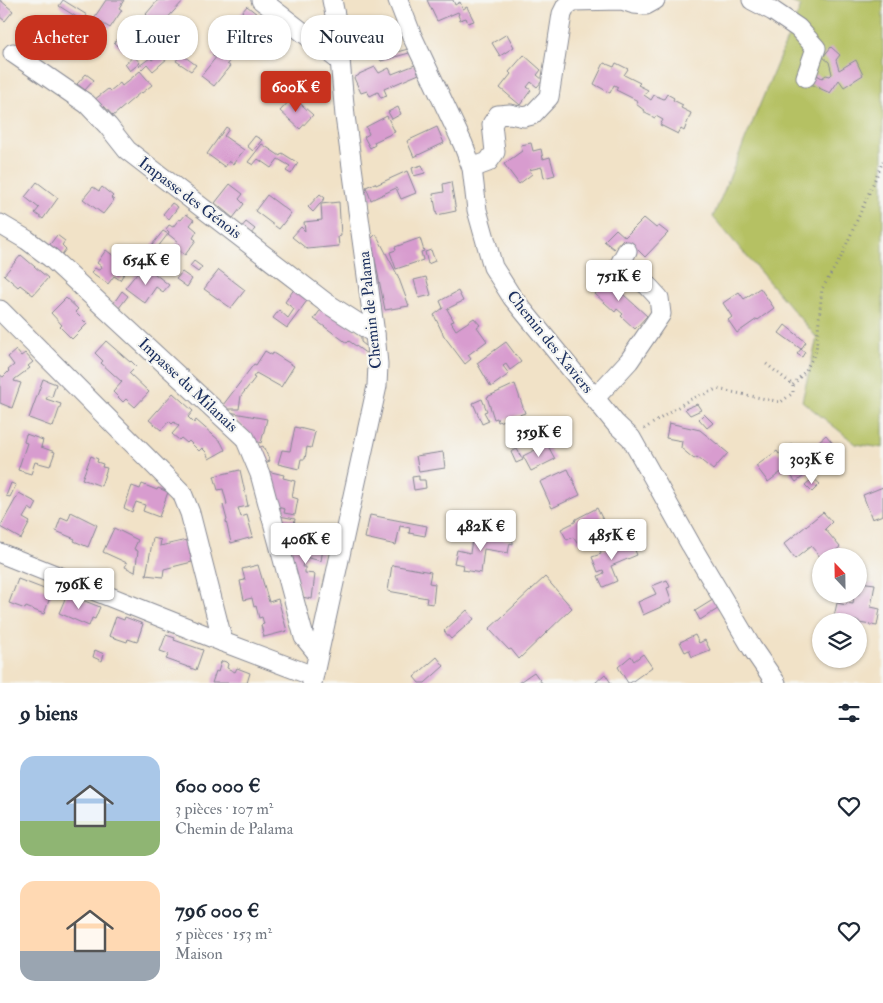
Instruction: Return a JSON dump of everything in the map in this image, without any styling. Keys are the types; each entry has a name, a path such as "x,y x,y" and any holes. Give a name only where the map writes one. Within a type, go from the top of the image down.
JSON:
{"street":[{"path":"261,0 340,61"},
{"name":"Chemin de Palama","path":"312,679 377,386 378,364 345,116 337,26 332,0"},
{"name":"Chemin des Xaviers","path":"398,0 412,36 472,168 477,210 493,267 512,297 615,423 631,438 752,648 776,683"},
{"path":"472,168 488,162 495,152 492,124 498,115 510,114 524,117 532,115 549,97 562,14 566,6 572,1 622,0 646,5 655,0"},
{"path":"752,0 773,10 798,28 816,48 806,77"},
{"name":"Impasse des Génois","path":"13,53 87,104 127,150 325,302 375,334"},
{"name":"Impasse du Milanais","path":"0,224 27,240 51,258 246,438 260,474 304,637 318,654"},
{"path":"595,398 629,361 661,314 659,298 621,262 627,251"},
{"path":"0,310 182,493 190,513 223,642"},
{"path":"0,553 312,679"}],"path":[{"path":"631,438 689,400 717,389 781,402 793,393 793,385 806,370 816,351 822,289 841,257 883,161"},
{"path":"765,363 793,385"}],"green space":[{"path":"786,0 883,0 883,448 856,444 802,401 817,338 713,217 801,6"}],"building":[{"path":"0,0 13,11 5,21 0,17"},
{"path":"63,0 87,15 73,15 59,6"},
{"path":"106,0 124,0 119,8 122,10 110,28 107,26 107,15 96,15"},
{"path":"158,0 184,0 170,15 146,14"},
{"path":"427,0 453,0 455,5 460,2 463,9 467,7 474,21 468,23 466,18 460,20 458,12 437,21"},
{"path":"247,6 257,14 256,15 240,15"},
{"path":"507,34 514,47 500,56 492,43"},
{"path":"831,47 840,55 836,60 839,70 856,60 863,75 844,87 839,80 830,93 809,83 815,74 822,78 832,74 829,62 823,57"},
{"path":"408,49 409,53 402,55 402,51"},
{"path":"524,55 541,70 537,75 543,80 537,87 531,82 527,87 531,90 520,105 500,88 511,74 509,72"},
{"path":"130,60 137,60 140,63 130,71 125,64"},
{"path":"147,60 166,60 153,71 147,64 142,69 139,66"},
{"path":"189,60 196,65 191,71 176,61"},
{"path":"214,60 230,60 227,64 230,66 214,86 201,76"},
{"path":"604,63 614,67 616,63 628,69 624,75 640,83 638,85 648,90 644,95 651,100 654,95 664,99 667,94 674,98 673,100 683,105 681,108 691,113 684,131 681,129 678,134 660,125 663,120 645,113 636,104 638,101 616,90 618,87 614,85 610,93 594,84"},
{"path":"415,65 419,74 384,89 387,96 381,98 378,92 370,96 367,91 361,93 354,78 375,67 379,73 389,68 392,74"},
{"path":"140,71 152,85 113,116 104,106 102,109 94,100 108,89 110,91 120,83 122,86"},
{"path":"86,74 94,80 85,90 77,84"},
{"path":"302,82 308,87 301,93 296,88"},
{"path":"293,97 313,115 300,129 280,111"},
{"path":"398,107 401,114 392,119 388,112"},
{"path":"387,116 395,132 374,142 375,145 370,148 364,137 369,134 366,127"},
{"path":"226,127 229,129 224,136 244,150 233,164 229,161 225,167 207,154"},
{"path":"437,127 444,143 414,157 407,141"},
{"path":"255,136 262,140 253,151 247,146"},
{"path":"531,143 533,151 541,149 543,159 550,157 555,175 544,178 542,167 529,170 532,174 519,184 504,164 522,151 521,145"},
{"path":"262,144 280,156 282,153 298,163 291,174 286,171 290,166 278,159 271,168 258,159 253,165 248,162"},
{"path":"422,165 425,173 414,176 412,168"},
{"path":"407,171 416,193 401,199 396,188 371,200 366,187 375,183 376,185"},
{"path":"37,182 58,198 43,219 35,213 39,208 25,197"},
{"path":"451,182 456,211 437,215 433,194 444,192 443,184"},
{"path":"230,184 243,194 239,199 244,204 233,218 215,203"},
{"path":"93,187 99,191 102,187 113,196 111,198 114,200 103,214 83,199"},
{"path":"320,194 325,198 313,212 308,207"},
{"path":"267,195 291,213 279,229 255,211"},
{"path":"339,202 341,236 338,237 339,246 307,249 292,237 301,227 305,231 304,222 322,220 321,204"},
{"path":"172,203 178,207 169,219 163,214"},
{"path":"186,214 194,220 190,225 197,231 193,238 196,240 185,255 174,247 178,242 168,234 169,232 166,229 169,225 173,227"},
{"path":"644,218 656,228 659,226 668,233 645,257 638,250 636,252 623,239 614,249 604,241 616,229 625,237"},
{"path":"246,222 255,229 249,236 240,229"},
{"path":"163,231 168,234 157,248 152,245"},
{"path":"376,234 398,276 409,306 385,310 371,239"},
{"path":"57,235 65,241 62,245 66,249 60,257 48,247"},
{"path":"420,238 424,251 421,252 423,260 396,269 390,252 396,250 395,247"},
{"path":"106,250 124,264 120,269 125,272 120,280 114,276 108,284 91,272 95,268 101,269 102,267 97,263"},
{"path":"431,250 435,261 428,264 425,252"},
{"path":"21,255 48,278 33,295 20,285 18,287 4,275"},
{"path":"194,261 202,267 198,272 190,266"},
{"path":"150,270 169,285 163,292 156,287 145,303 125,288 137,273 144,278"},
{"path":"219,270 245,290 231,308 204,289"},
{"path":"182,272 192,279 187,287 176,279"},
{"path":"602,275 647,316 635,329 621,316 623,314 617,309 615,312 595,294 598,290 593,285"},
{"path":"426,277 431,295 419,298 414,280"},
{"path":"295,288 309,298 287,328 273,318 279,310 288,318 294,309 285,302"},
{"path":"760,288 774,308 737,333 728,320 732,317 723,303 739,292 744,299"},
{"path":"122,291 128,296 119,308 113,304"},
{"path":"458,291 463,301 447,309 454,321 451,322 456,330 474,318 480,325 477,327 487,341 468,355 471,359 465,364 444,336 434,315 443,308 440,301"},
{"path":"66,298 78,309 75,312 87,324 72,339 60,327 62,325 51,313"},
{"path":"324,305 361,334 361,342 366,346 367,354 349,341 347,343 314,319"},
{"path":"785,325 806,342 801,349 779,333"},
{"path":"106,341 136,366 129,373 149,392 135,407 126,399 123,402 113,392 122,382 101,363 103,361 95,353"},
{"path":"506,342 521,362 510,370 506,364 503,366 509,374 491,387 477,363"},
{"path":"801,349 805,352 802,357 797,354"},
{"path":"16,350 21,356 25,353 33,362 28,366 30,368 14,381 21,383 12,408 0,403 0,375 3,377 14,365 8,357"},
{"path":"265,351 272,355 273,353 294,366 281,387 256,373 253,377 255,378 241,396 239,409 220,409 254,364 256,365"},
{"path":"43,379 56,384 52,397 48,396 46,399 61,404 53,427 29,418"},
{"path":"515,384 525,413 498,422 497,418 494,419 487,397"},
{"path":"173,393 193,411 188,417 194,423 196,420 221,442 225,450 209,459 202,448 199,451 189,441 187,443 181,438 179,440 172,434 179,426 174,422 172,424 169,421 161,430 149,420"},
{"path":"482,399 487,411 484,412 489,421 482,424 473,403"},
{"path":"697,404 701,410 690,415 685,409"},
{"path":"229,412 267,419 261,443 256,441"},
{"path":"704,414 713,423 707,428 699,419"},
{"path":"669,423 700,430 728,453 713,470 697,457 694,459 681,448 682,441 666,438"},
{"path":"295,427 315,432 311,448 307,447 305,459 301,459 299,469 278,464 282,450 290,451"},
{"path":"26,434 43,440 41,447 55,452 50,466 35,462 31,474 18,470 27,443 24,442"},
{"path":"826,435 836,447 828,454 818,442"},
{"path":"547,444 555,459 531,471 523,456"},
{"path":"792,444 812,470 796,482 789,473 791,471 788,467 768,482 756,466 777,451 779,454"},
{"path":"263,446 270,461 260,465 253,450"},
{"path":"517,449 523,460 516,463 511,452"},
{"path":"443,452 445,468 419,472 416,456"},
{"path":"91,456 98,459 97,462 103,464 102,467 107,468 101,486 82,479"},
{"path":"568,469 580,495 552,508 540,482"},
{"path":"240,470 248,506 238,508 241,517 247,515 253,537 231,543 223,505 227,504 223,489 218,490 214,476"},
{"path":"263,470 284,475 283,478 295,481 292,497 298,499 295,515 284,513 285,509 277,507"},
{"path":"419,476 419,480 425,480 426,488 414,490 412,477"},
{"path":"813,478 820,484 812,492 805,485"},
{"path":"11,483 16,485 10,497 6,496"},
{"path":"142,484 168,492 159,517 143,511 145,505 136,502 132,512 124,508 132,486 140,489"},
{"path":"883,487 883,515 872,519 863,495"},
{"path":"19,493 37,503 33,511 29,508 23,518 30,522 21,539 0,527"},
{"path":"597,508 607,528 577,543 573,537 567,540 561,529"},
{"path":"71,512 97,525 88,547 56,531 61,517 68,520"},
{"path":"823,512 832,522 825,529 840,547 813,548 811,546 795,559 784,544"},
{"path":"274,515 295,519 293,531 277,528"},
{"path":"370,515 427,526 425,536 409,533 410,528 400,526 396,545 365,538"},
{"path":"114,528 138,540 134,549 138,551 135,572 125,567 127,563 103,552"},
{"path":"473,533 513,541 513,544 510,543 508,553 484,549 481,573 463,570 464,565 454,563 457,550 470,553"},
{"path":"153,538 161,540 160,546 187,540 192,562 164,569 163,577 146,575"},
{"path":"308,538 324,542 321,561 305,557 302,567 305,567 305,573 315,574 312,599 302,597 287,546 306,550"},
{"path":"631,541 637,555 611,566 617,581 603,587 598,576 604,573 603,570 598,572 592,557 601,554 600,551 611,547 612,549"},
{"path":"258,565 269,602 278,599 287,631 264,637 261,625 264,624 262,617 259,618 252,598 244,600 240,581 245,580 242,569"},
{"path":"392,565 431,572 429,583 435,584 433,604 426,603 427,598 388,591"},
{"path":"545,577 572,608 519,659 489,629"},
{"path":"18,579 52,592 44,614 9,603"},
{"path":"667,580 670,587 667,588 672,602 643,615 638,602 656,594 652,586"},
{"path":"868,583 875,584 871,607 880,609 877,626 867,624 867,613 835,613 837,603 867,603"},
{"path":"67,594 100,607 95,619 92,618 89,626 59,613"},
{"path":"716,598 721,607 700,620 695,611"},
{"path":"467,610 474,619 451,639 444,631"},
{"path":"116,617 124,620 125,617 143,624 137,642 128,639 127,642 109,636"},
{"path":"166,635 175,638 174,640 203,650 196,670 166,659 169,654 160,651"},
{"path":"695,635 699,643 705,640 710,650 692,657 689,650 685,652 680,642"},
{"path":"95,650 104,654 102,661 93,657"},
{"path":"643,654 652,667 628,683 618,667 631,656 634,661"},
{"path":"437,657 444,666 425,683 419,683 414,677"},
{"path":"223,661 228,664 227,668 235,672 237,668 250,673 247,683 212,683 216,671 218,672"},
{"path":"534,672 542,683 518,683"},
{"path":"605,674 611,683 595,683"}]}
